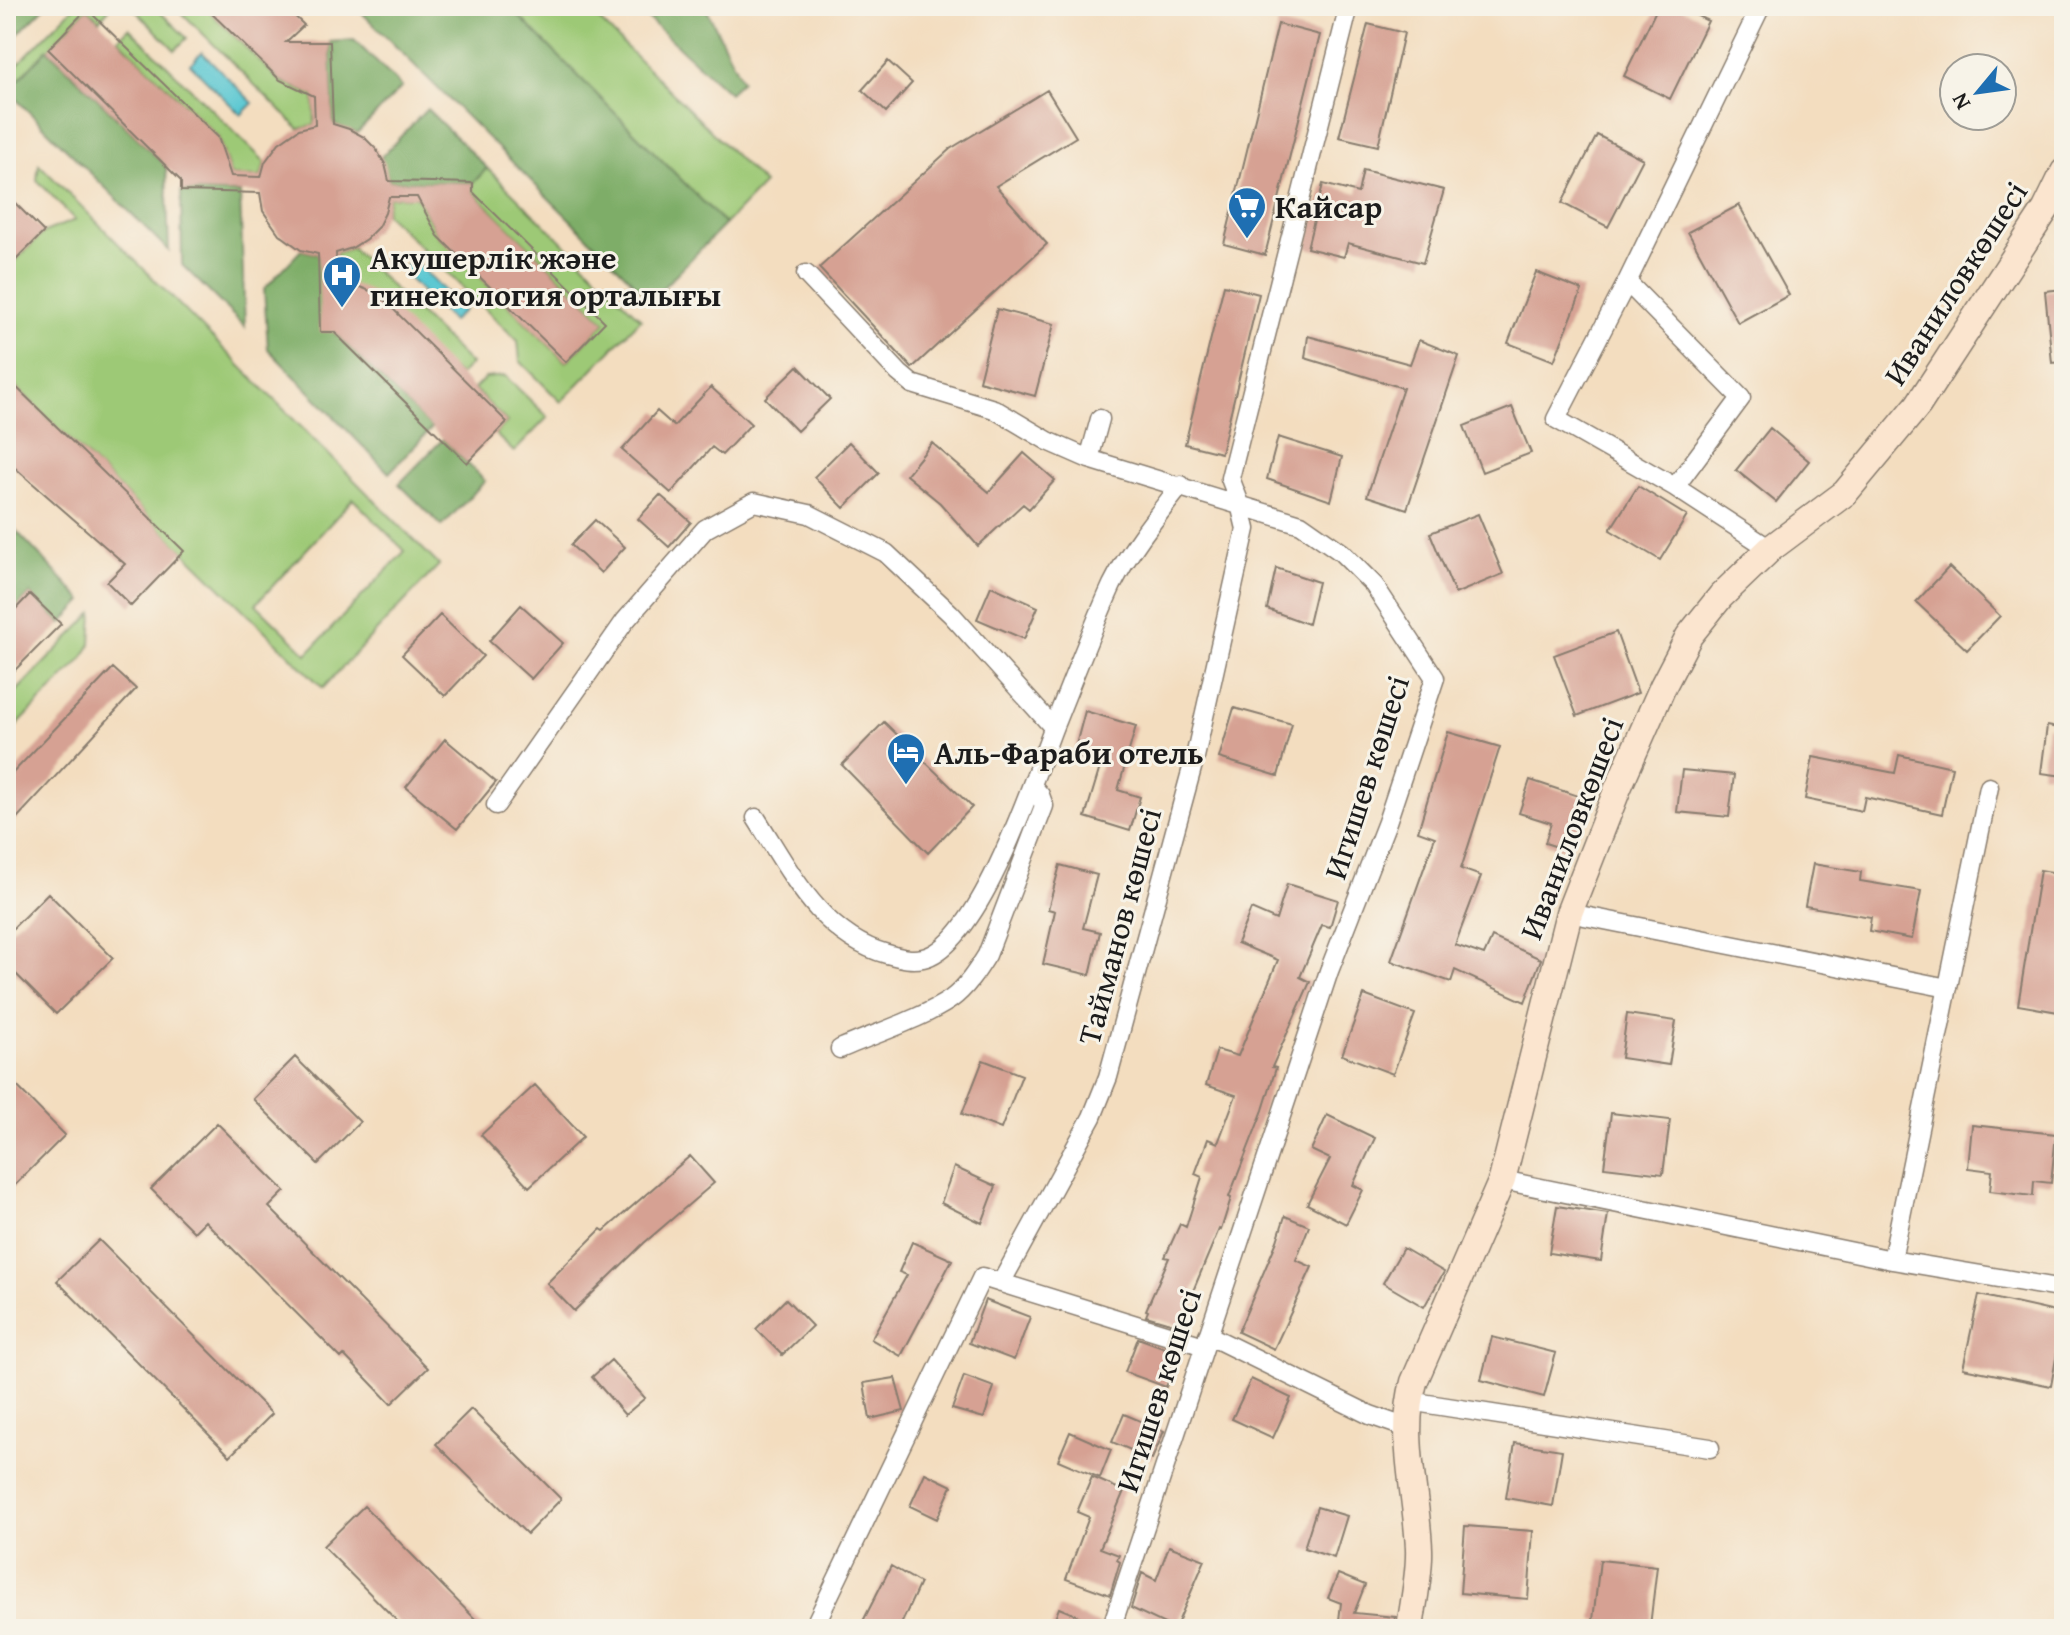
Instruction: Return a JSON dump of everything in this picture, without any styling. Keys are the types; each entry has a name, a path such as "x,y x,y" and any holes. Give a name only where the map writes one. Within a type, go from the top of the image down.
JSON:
{"street":[{"name":"Тайманов көшесі","path":"1001,1283 1092,1117 1108,1077 1195,757 1246,529 1230,478 1349,6"},
{"path":"1761,6 1627,282 1556,419 1675,487 1770,549"},
{"name":"Иваниловкөшесі","path":"1410,1629 1420,1552 1407,1428 1414,1382 1502,1180 1569,913 1663,686 1689,636 1721,596 1770,549 1845,493 1918,405 2055,212 2064,172"},
{"name":"Игишев көшесі","path":"806,274 912,384 994,409 1048,441 1089,459 1301,524 1341,552 1374,585 1435,678 1387,822 1329,971 1111,1629"},
{"path":"1627,282 1741,398 1675,487"},
{"path":"1089,459 1100,419"},
{"path":"756,818 805,894 828,920 852,939 880,952 910,960 926,958 953,938 969,919 991,879 1033,787 1053,727 1113,583 1144,532 1181,485"},
{"path":"496,805 625,621 705,529 754,502 809,514 886,553 951,614 1053,727"},
{"path":"840,1049 951,999 976,974 987,955 1044,806 1033,787"},
{"path":"1892,1260 1989,787"},
{"path":"1569,913 1948,988"},
{"path":"1502,1180 1892,1260 2064,1289"},
{"path":"813,1629 982,1277 1206,1341 1370,1415 1407,1428"},
{"path":"1409,1401 1710,1448"}],"green space":[{"path":"6,6 46,6 6,46"},
{"path":"75,6 106,6 109,9 99,20 87,9 8,91 9,73"},
{"path":"131,6 154,6 187,38 175,50"},
{"path":"175,6 204,6 279,80 314,96 315,125 299,129"},
{"path":"355,6 509,6 725,224 651,300"},
{"path":"509,6 585,6 764,184 725,224"},
{"path":"634,6 705,6 742,81 729,93"},
{"path":"129,28 265,162 261,177 231,176 218,137 118,39"},
{"path":"354,40 402,87 357,133 333,124 330,42"},
{"path":"47,49 166,166 169,251 8,91"},
{"path":"427,109 487,168 473,183 389,181 381,157"},
{"path":"39,164 439,565 323,688 6,377 6,270 44,232 75,220 37,180","holes":["353,499 405,551 307,654 256,604"]},
{"path":"487,168 641,319 561,402 520,361 518,341 385,213 389,197 417,197 438,236 566,362 605,322 473,192 473,183"},
{"path":"181,191 240,193 245,327 182,265"},
{"path":"352,248 471,364 460,375 337,278 336,253"},
{"path":"301,250 318,254 334,332 432,428 389,473 268,349 264,289"},
{"path":"505,376 548,417 514,452 495,434 507,422 474,389 485,378"},
{"path":"443,439 485,481 442,526 399,484"},
{"path":"6,520 83,601 61,624 30,594 6,619"},
{"path":"93,613 91,644 82,659 6,737 6,702"}],"water":[{"path":"202,52 253,103 241,115 190,64"},
{"path":"412,259 464,310 452,321 401,271"}],"building":[{"path":"204,6 284,6 304,25 286,42 330,42 333,124 364,137 376,149 385,164 389,181 473,183 473,192 605,322 566,362 438,236 417,197 389,197 378,227 352,248 336,253 337,278 378,294 507,422 467,463 334,332 320,332 318,254 301,250 279,234 263,211 260,193 181,191 181,181 48,49 87,9 218,137 231,176 261,177 265,162 279,143 299,129 315,125 314,96 280,80"},
{"path":"1658,6 1677,6 1708,21 1670,99 1624,76"},
{"path":"1278,24 1320,35 1265,255 1224,244"},
{"path":"1368,24 1404,33 1378,146 1339,137"},
{"path":"888,61 912,83 886,112 862,90"},
{"path":"1047,90 1076,137 996,186 1047,244 912,368 819,268 950,149"},
{"path":"1597,135 1643,159 1608,227 1562,203"},
{"path":"1363,170 1444,190 1423,263 1348,243 1344,257 1307,248 1323,184 1358,193"},
{"path":"6,194 44,232 6,270"},
{"path":"1739,205 1789,295 1738,323 1688,232"},
{"path":"1536,272 1582,290 1554,361 1508,343"},
{"path":"1224,285 1259,294 1221,453 1185,444"},
{"path":"2064,289 2064,362 2052,363 2045,291"},
{"path":"997,309 1054,324 1035,396 979,381"},
{"path":"1308,336 1410,364 1419,340 1459,356 1407,509 1367,496 1403,388 1305,358"},
{"path":"798,366 830,399 797,431 765,398"},
{"path":"6,377 184,551 131,606 107,582 125,564 6,460"},
{"path":"711,387 751,424 722,455 712,447 671,493 622,450 657,411 674,426"},
{"path":"1512,407 1531,453 1482,472 1464,426"},
{"path":"1770,428 1809,461 1776,502 1736,470"},
{"path":"1278,437 1342,457 1331,501 1267,479"},
{"path":"849,442 879,473 844,508 814,477"},
{"path":"932,443 989,492 1024,453 1055,480 1029,509 1023,504 978,546 940,503 906,475"},
{"path":"1638,486 1687,516 1660,560 1610,530"},
{"path":"660,495 691,522 669,547 638,519"},
{"path":"1478,514 1503,574 1455,594 1430,533"},
{"path":"595,520 625,547 601,573 571,545"},
{"path":"1949,567 2000,616 1967,650 1916,602"},
{"path":"1276,568 1318,582 1308,624 1267,609"},
{"path":"991,586 1038,607 1024,639 977,619"},
{"path":"30,594 61,624 6,679 6,619"},
{"path":"521,605 563,643 531,679 489,641"},
{"path":"440,615 483,656 445,696 402,655"},
{"path":"1616,632 1638,693 1577,716 1554,655"},
{"path":"113,668 136,689 6,830 6,780"},
{"path":"1234,708 1292,724 1278,776 1219,758"},
{"path":"1085,711 1136,726 1118,790 1140,797 1130,831 1085,817 1101,764 1073,756"},
{"name":"Аль-Фараби отель","path":"884,722 972,807 928,853 842,765"},
{"path":"2047,726 2064,729 2064,776 2041,773"},
{"path":"1448,732 1500,747 1461,869 1481,876 1455,945 1484,955 1492,937 1541,959 1525,1002 1455,970 1451,982 1391,961 1435,837 1418,831"},
{"path":"445,739 496,782 457,829 406,787"},
{"path":"1899,755 1952,767 1942,814 1865,797 1862,811 1805,799 1813,757 1895,773"},
{"path":"1682,770 1734,775 1729,817 1677,812"},
{"path":"1530,780 1587,799 1570,851 1545,843 1551,823 1519,813"},
{"path":"1813,864 1861,872 1860,881 1921,891 1912,939 1869,931 1871,917 1805,906"},
{"path":"1060,865 1097,875 1083,928 1100,932 1090,975 1043,964 1055,911 1048,909"},
{"path":"2040,870 2064,874 2064,1013 2018,1005"},
{"path":"1287,884 1338,900 1330,927 1322,925 1300,977 1310,982 1272,1067 1276,1068 1263,1110 1229,1197 1221,1230 1193,1291 1199,1294 1184,1327 1146,1316 1146,1310 1180,1224 1186,1227 1202,1177 1195,1174 1208,1139 1218,1143 1236,1095 1206,1085 1217,1050 1238,1056 1278,960 1237,943 1251,909 1276,920"},
{"path":"48,893 113,958 56,1014 6,964 6,935"},
{"path":"1364,995 1415,1014 1393,1074 1342,1055"},
{"path":"1627,1014 1676,1021 1669,1065 1621,1058"},
{"path":"295,1057 360,1122 318,1164 253,1099"},
{"path":"983,1060 1022,1075 1001,1129 962,1114"},
{"path":"6,1075 65,1135 6,1194"},
{"path":"535,1085 583,1137 529,1187 481,1135"},
{"path":"1611,1113 1670,1120 1663,1174 1604,1167"},
{"path":"1327,1115 1375,1138 1353,1185 1363,1190 1346,1224 1307,1204 1330,1159 1311,1150"},
{"path":"217,1123 285,1191 269,1207 428,1368 391,1404 205,1221 194,1232 151,1189"},
{"path":"1972,1125 2056,1134 2051,1183 2034,1181 2033,1196 1990,1191 1992,1171 1968,1168"},
{"path":"690,1156 714,1183 644,1243 574,1311 547,1283 601,1229 604,1231"},
{"path":"954,1167 996,1186 982,1223 941,1203"},
{"path":"1557,1206 1608,1214 1601,1261 1549,1253"},
{"path":"1285,1216 1309,1226 1296,1260 1312,1267 1274,1349 1238,1332"},
{"path":"99,1240 272,1414 230,1456 57,1281"},
{"path":"912,1242 952,1260 901,1356 871,1339 907,1275 899,1272"},
{"path":"1403,1248 1444,1272 1424,1307 1383,1283"},
{"path":"1979,1295 2064,1314 2051,1386 1963,1368"},
{"path":"786,1299 812,1326 782,1355 756,1329"},
{"path":"985,1300 1030,1317 1014,1360 969,1343"},
{"path":"1492,1337 1556,1353 1544,1397 1481,1380"},
{"path":"1138,1338 1179,1353 1166,1387 1125,1372"},
{"path":"611,1360 645,1398 625,1415 592,1377"},
{"path":"964,1376 994,1387 984,1418 952,1409"},
{"path":"895,1378 904,1411 870,1419 864,1383"},
{"path":"1251,1379 1291,1398 1273,1438 1232,1419"},
{"path":"471,1409 561,1499 527,1534 436,1444"},
{"path":"1124,1414 1164,1431 1152,1459 1112,1442"},
{"path":"1070,1432 1111,1450 1100,1478 1058,1460"},
{"path":"1515,1443 1562,1450 1553,1506 1506,1498"},
{"path":"925,1473 952,1486 937,1519 910,1506"},
{"path":"1092,1477 1124,1491 1100,1548 1119,1555 1117,1560 1120,1562 1110,1595 1066,1579 1089,1517 1077,1512"},
{"path":"364,1506 485,1629 405,1629 323,1546"},
{"path":"1317,1507 1347,1516 1334,1558 1304,1548"},
{"path":"1465,1526 1533,1531 1528,1599 1460,1593"},
{"path":"1169,1546 1205,1560 1175,1629 1131,1608 1142,1573 1156,1580"},
{"path":"1600,1560 1657,1566 1650,1626 1593,1620"},
{"path":"891,1566 920,1583 899,1629 859,1629"},
{"path":"1338,1574 1365,1585 1354,1613 1395,1617 1394,1629 1338,1629 1341,1603 1328,1598"},
{"path":"1059,1608 1100,1625 1099,1629 1051,1629"}],"place":[{"name":"Кайсар","path":"1247,240"},
{"name":"Акушерлік және гинекология орталығы","path":"342,309"},
{"name":"Аль-Фараби отель","path":"906,786"}]}
